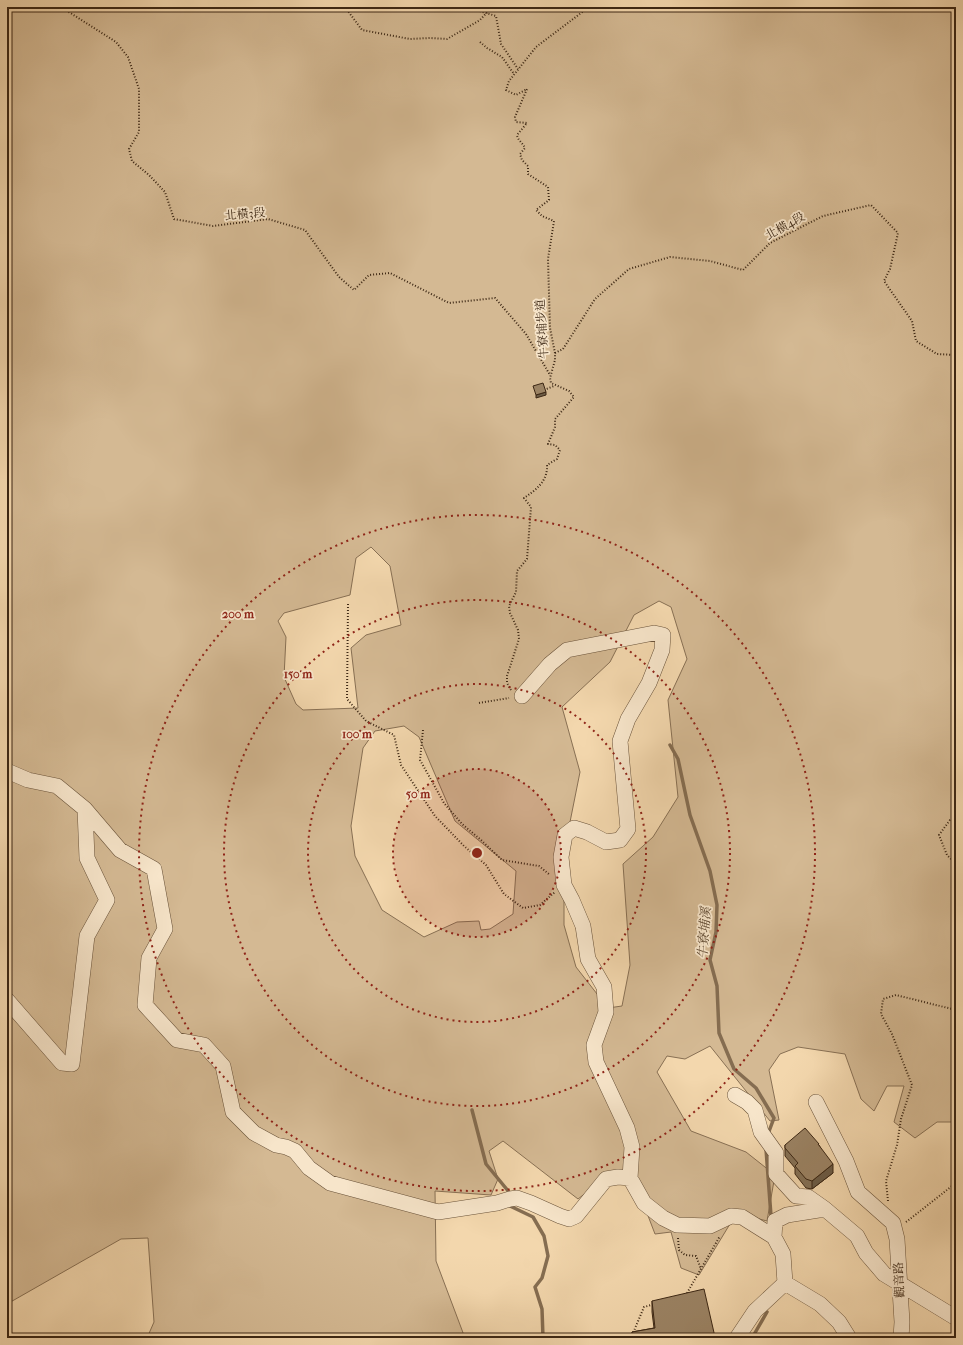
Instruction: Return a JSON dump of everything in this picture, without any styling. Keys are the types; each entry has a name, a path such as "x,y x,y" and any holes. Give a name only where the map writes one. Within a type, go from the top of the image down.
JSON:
{"street":[{"path":"522,696 550,664 567,650 654,633 663,635 662,650 649,683 628,719 620,741 628,829 620,840 606,842 587,832 574,828 565,835 561,857 564,885 583,926 588,959 604,987 606,1012 594,1044 596,1062 627,1128 632,1148 630,1178 644,1203 663,1218 677,1225 710,1226 731,1216 742,1218 774,1237 783,1254 785,1283"},
{"path":"7,771 28,780 57,786 86,809 120,850 154,869 165,929 149,958 145,1005 177,1040 204,1045 223,1066 233,1112 254,1133 276,1145 296,1151 309,1168 330,1183 438,1212 497,1203 518,1198 560,1216 569,1218 576,1216 606,1179 618,1177 630,1178"},
{"path":"7,1000 62,1063 72,1064 87,936 107,900 87,858 86,809"},
{"path":"735,1095 747,1102 755,1110 761,1132 776,1153 776,1174 796,1196 808,1197 857,1236 866,1253 884,1274 956,1318"},
{"path":"816,1102 846,1161 858,1192 893,1223"},
{"path":"774,1237 775,1221 787,1215 825,1209"},
{"name":"觀音路","path":"893,1223 897,1238 902,1322 901,1338"},
{"path":"737,1338 755,1311 785,1283"},
{"path":"785,1283 820,1304 839,1322 849,1338"}],"path":[{"name":"北橫3段","path":"61,7 116,42 128,57 139,88 139,132 129,149 132,161 149,175 165,192 174,219 213,226 268,219 305,230 339,276 354,290 369,275 390,274 449,303 495,298 526,334 550,375"},
{"path":"345,7 362,30 410,40 430,38 447,39 480,20 492,7"},
{"path":"472,7 476,10 496,16 501,44 518,69"},
{"name":"牛寮埔步道","path":"555,386 551,383 550,375 555,360 555,353 550,328 548,259 554,220 542,216 536,210 549,200 548,187 528,174 528,166 522,160 520,154 525,148 518,140 516,135 527,124 516,122 515,117 527,89 516,95 506,90 509,81 536,47 589,7"},
{"path":"480,42 502,57 514,74"},
{"name":"北橫4段","path":"555,353 563,349 595,299 629,269 670,257 710,261 743,270 770,243 823,216 871,205 898,232 890,268 884,281 912,321 916,341 937,354 956,355"},
{"path":"479,703 522,696 520,692 511,690 507,683 507,676 519,639 518,630 510,613 509,606 516,592 517,571 527,559 531,507 524,498 537,489 547,473 547,465 557,459 560,450 555,445 548,444 554,427 554,418 574,397 569,391 555,386 544,390"},
{"path":"348,604 347,699 366,721 394,735 401,765 434,816 464,846 486,865 504,894 523,908 540,905 564,885 539,866 502,860 462,824 444,803 420,760 423,730"},
{"path":"956,821 950,820 939,835 947,855 956,864"},
{"path":"956,1010 896,995 883,999 881,1014 892,1034 912,1085 901,1119 897,1145 886,1181 888,1204 893,1223 910,1220 952,1186 956,1186"},
{"path":"677,1225 679,1250 685,1255 696,1256 701,1269"},
{"path":"681,1295 688,1292 720,1236"},
{"path":"631,1338 644,1307 659,1302"}],"shaded area":[{"path":"7,7 956,7 956,1122 937,1122 915,1138 894,1122 904,1086 887,1086 874,1111 861,1099 845,1054 798,1047 780,1054 769,1070 779,1120 770,1121 710,1046 685,1059 667,1056 657,1072 691,1131 746,1152 775,1175 767,1221 740,1214 733,1219 699,1275 681,1268 671,1232 655,1234 632,1174 606,1177 578,1199 503,1141 489,1151 498,1179 491,1195 435,1191 436,1261 465,1338 147,1338 154,1322 148,1238 121,1239 7,1304","holes":["371,547 390,566 401,625 366,635 351,648 358,708 303,710 296,704 284,677 286,637 278,621 284,613 350,595 356,558","659,601 671,607 687,659 668,700 678,797 653,837 623,864 630,965 622,1006 608,1008 576,967 564,925 564,852 580,772 562,707 610,662 634,615","404,726 419,737 455,821 516,871 513,914 490,929 481,930 479,921 457,922 424,937 382,910 355,856 351,826 363,748 375,731"]}],"building":[{"path":"543,383 546,392 536,395 533,386"},
{"path":"805,1128 819,1144 833,1164 812,1181 806,1179 795,1166 798,1163 785,1148 785,1145"},
{"path":"704,1289 715,1337 633,1338 632,1332 655,1328 652,1301"}],"waterway":[{"name":"牛寮埔溪","path":"670,745 678,759 690,815 710,871 717,905 716,932 710,960 717,986 719,1033 734,1069 756,1088 774,1118 768,1134"},
{"path":"472,1110 486,1164 509,1192"},
{"name":"牛寮埔溪","path":"766,1149 771,1216"},
{"path":"510,1206 533,1217 544,1236 548,1256 542,1278 535,1287 542,1309 543,1338"},
{"name":"牛寮埔溪","path":"752,1338 767,1312"}]}
